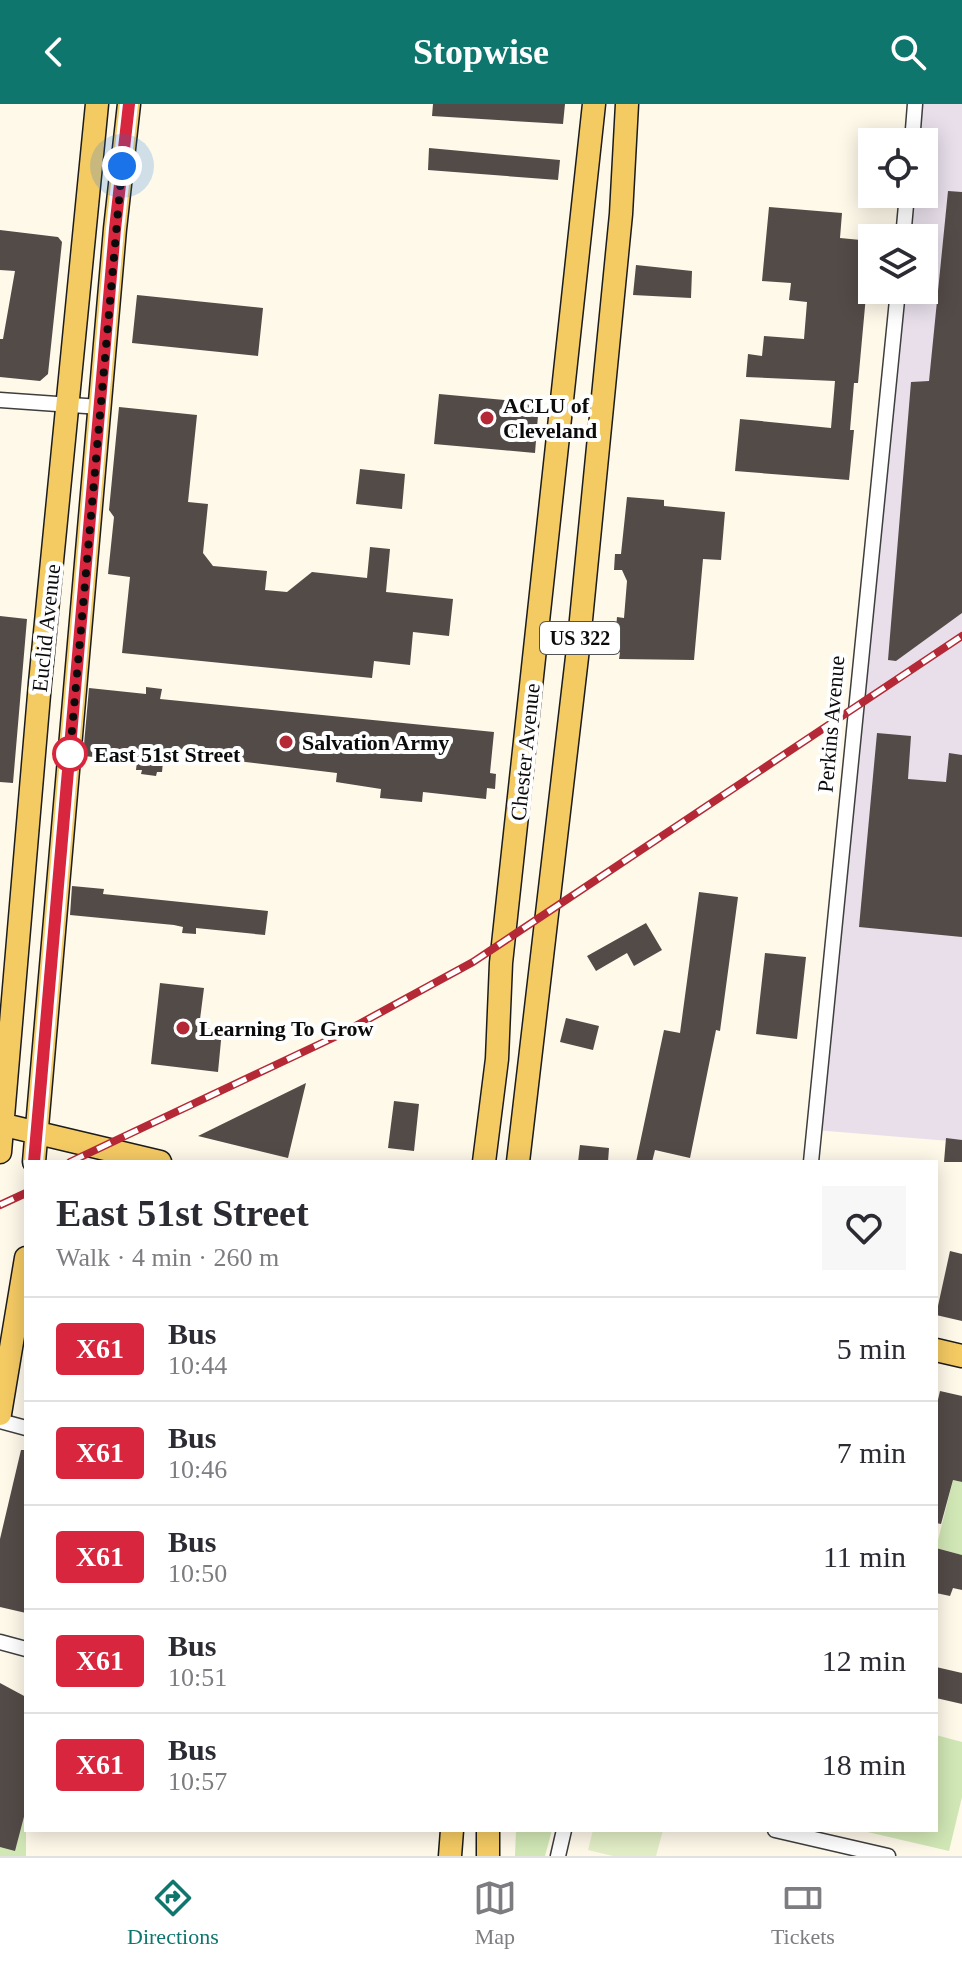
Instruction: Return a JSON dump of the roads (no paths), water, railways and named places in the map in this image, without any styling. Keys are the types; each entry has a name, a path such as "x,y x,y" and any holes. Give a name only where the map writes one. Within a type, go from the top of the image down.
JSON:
{"main road":[{"name":"Euclid Avenue","path":"0,1152 97,104"},
{"name":"Euclid Avenue","path":"34,1160 129,104"},
{"name":"Chester Avenue","path":"484,1160 497,1059 501,963 594,104"},
{"name":"Chester Avenue","path":"518,1160 581,625 619,227 627,104"},
{"path":"1,1125 152,1160"},
{"path":"0,1414 24,1270"},
{"path":"938,1350 962,1356"},
{"path":"450,1856 452,1832"},
{"path":"488,1832 488,1856"}],"street":[{"path":"913,128 915,104"},
{"name":"Perkins Avenue","path":"811,1160 897,304"},
{"path":"0,400 100,407"},
{"path":"0,1421 24,1427"},
{"path":"0,1642 24,1648"},
{"path":"558,1856 564,1832"},
{"path":"784,1832 888,1856"}],"railway":[{"path":"74,1160 339,1035 473,962 962,636"},
{"path":"0,1205 24,1194"}],"place":[{"name":"ACLU of Cleveland","path":"487,418"},
{"name":"Salvation Army","path":"286,742"},
{"name":"East 51st Street","path":"70,754"},
{"name":"Learning To Grow","path":"183,1028"}]}
